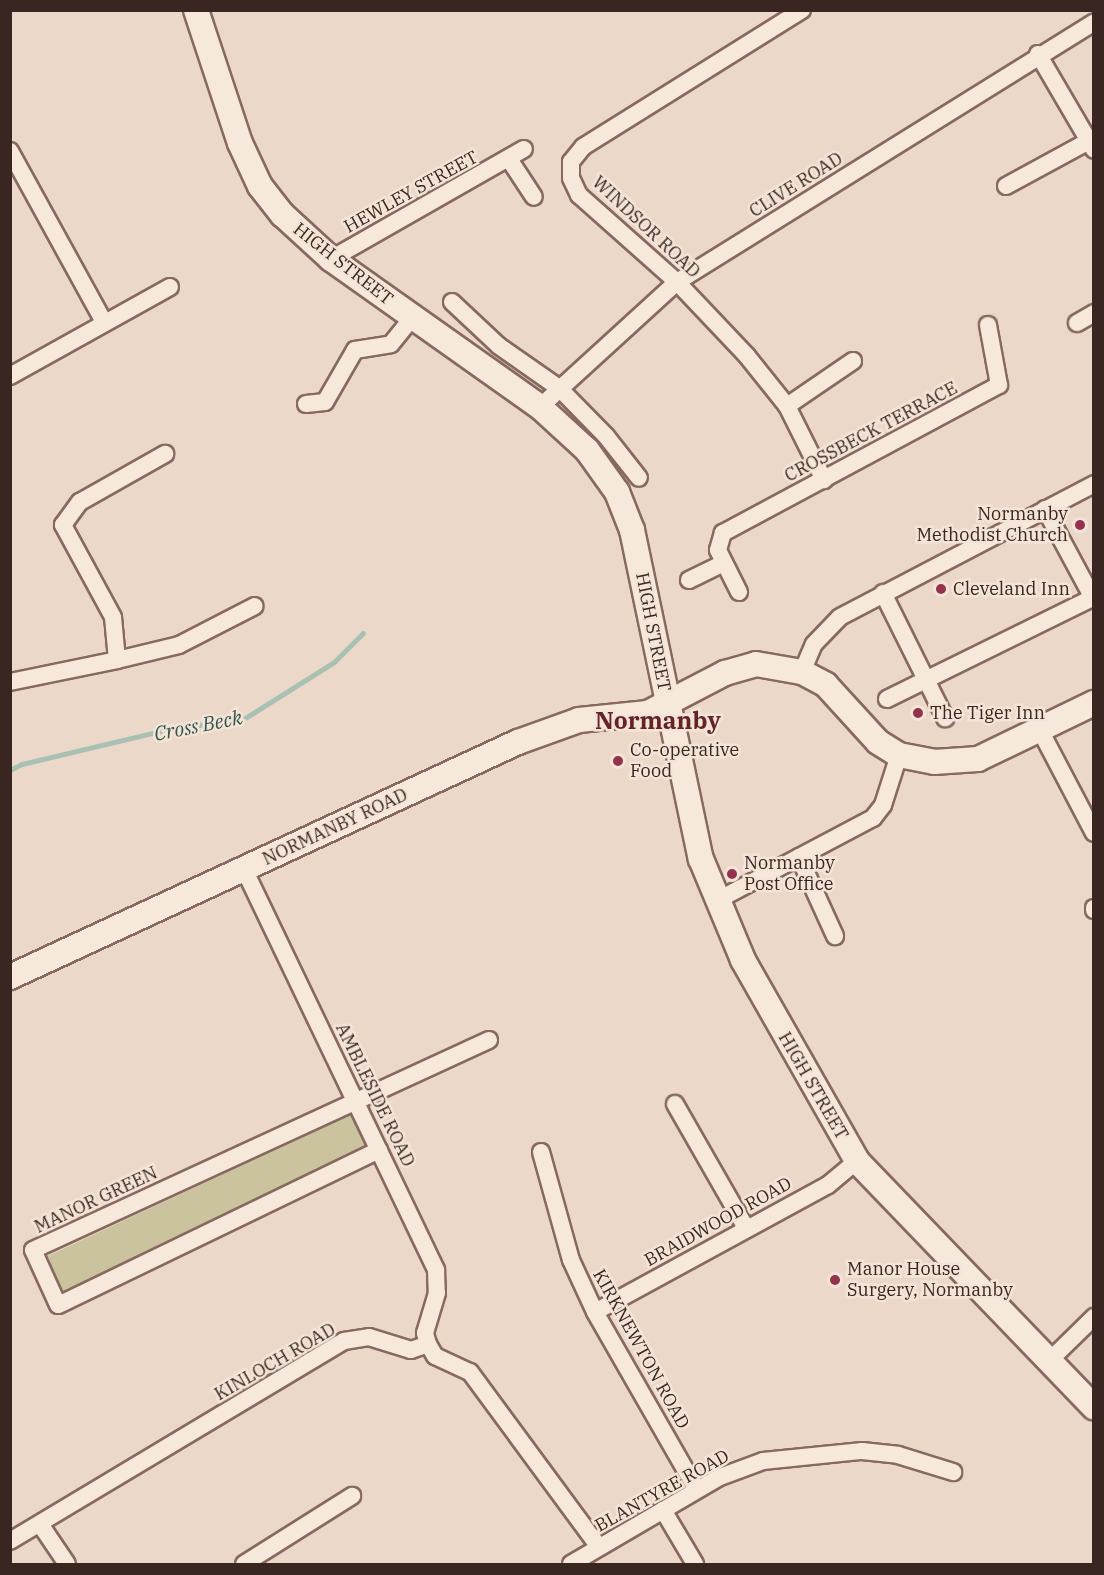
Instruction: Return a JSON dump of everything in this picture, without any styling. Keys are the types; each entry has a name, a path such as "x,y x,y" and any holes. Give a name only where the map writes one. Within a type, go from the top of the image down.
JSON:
{"main road":[{"name":"HIGH STREET","path":"196,10 240,144 260,186 303,237 540,407 587,450 617,492 633,530 689,817 716,900 742,960 857,1161 1047,1363 1094,1407"},
{"name":"NORMANBY ROAD","path":"10,977 527,738 579,720 648,713 725,673 756,664 802,672"},
{"path":"802,672 826,685 878,742 899,755 934,762 978,759 1041,732 1094,703"}],"street":[{"name":"WINDSOR ROAD","path":"802,10 583,147 571,162 571,178 579,195 677,282 747,356 787,406 824,480"},
{"name":"CLIVE ROAD","path":"540,407 677,282 1038,54 1094,22"},
{"path":"1006,186 1091,145 1038,54"},
{"name":"HEWLEY STREET","path":"331,259 524,149"},
{"path":"10,151 104,322"},
{"path":"509,159 534,197"},
{"path":"10,376 170,287"},
{"path":"452,302 499,346 559,388 606,436 639,478"},
{"path":"1077,322 1094,313"},
{"path":"306,404 325,402 355,350 391,344 413,317"},
{"name":"CROSSBECK TERRACE","path":"721,557 723,533 999,385 988,325"},
{"path":"787,406 853,361"},
{"path":"117,660 113,617 63,525 80,502 165,454"},
{"path":"802,672 823,631 883,593 1094,484"},
{"path":"887,699 1093,598 1045,509"},
{"path":"689,580 721,557 739,592"},
{"path":"883,593 945,718"},
{"path":"10,682 178,645 255,606"},
{"path":"1041,732 1094,833"},
{"path":"716,900 873,818 883,805 899,755"},
{"path":"799,857 835,936"},
{"name":"AMBLESIDE ROAD","path":"244,869 436,1270 437,1293 425,1333 428,1344"},
{"path":"356,1101 489,1040"},
{"name":"MANOR GREEN","path":"356,1101 33,1250 58,1305 379,1150"},
{"path":"675,1104 746,1228"},
{"name":"KIRKNEWTON ROAD","path":"541,1152 571,1260 595,1312 697,1490"},
{"name":"BRAIDWOOD ROAD","path":"595,1312 828,1185 857,1161"},
{"path":"1047,1363 1094,1317"},
{"name":"KINLOCH ROAD","path":"10,1541 344,1341 369,1337 411,1350 428,1344"},
{"path":"428,1344 435,1356 470,1372 481,1382 599,1547"},
{"name":"BLANTYRE ROAD","path":"571,1564 697,1490 763,1461 805,1454 886,1454 953,1472"},
{"path":"244,1564 352,1496"},
{"path":"663,1510 695,1564"},
{"path":"40,1524 67,1564"}],"shaded area":[{"path":"355,1113 375,1145 63,1297 48,1256"}],"waterway":[{"name":"Cross Beck","path":"10,770 22,764 173,728 242,720 334,662 363,633"}],"place":[{"name":"Normanby Methodist Church","path":"1080,525"},
{"name":"Cleveland Inn","path":"941,589"},
{"name":"The Tiger Inn","path":"918,713"},
{"name":"Co-operative Food","path":"618,761"},
{"name":"Normanby Post Office","path":"732,874"},
{"name":"Manor House Surgery, Normanby","path":"835,1280"}],"district":[{"name":"Normanby","path":"658,721"}]}
